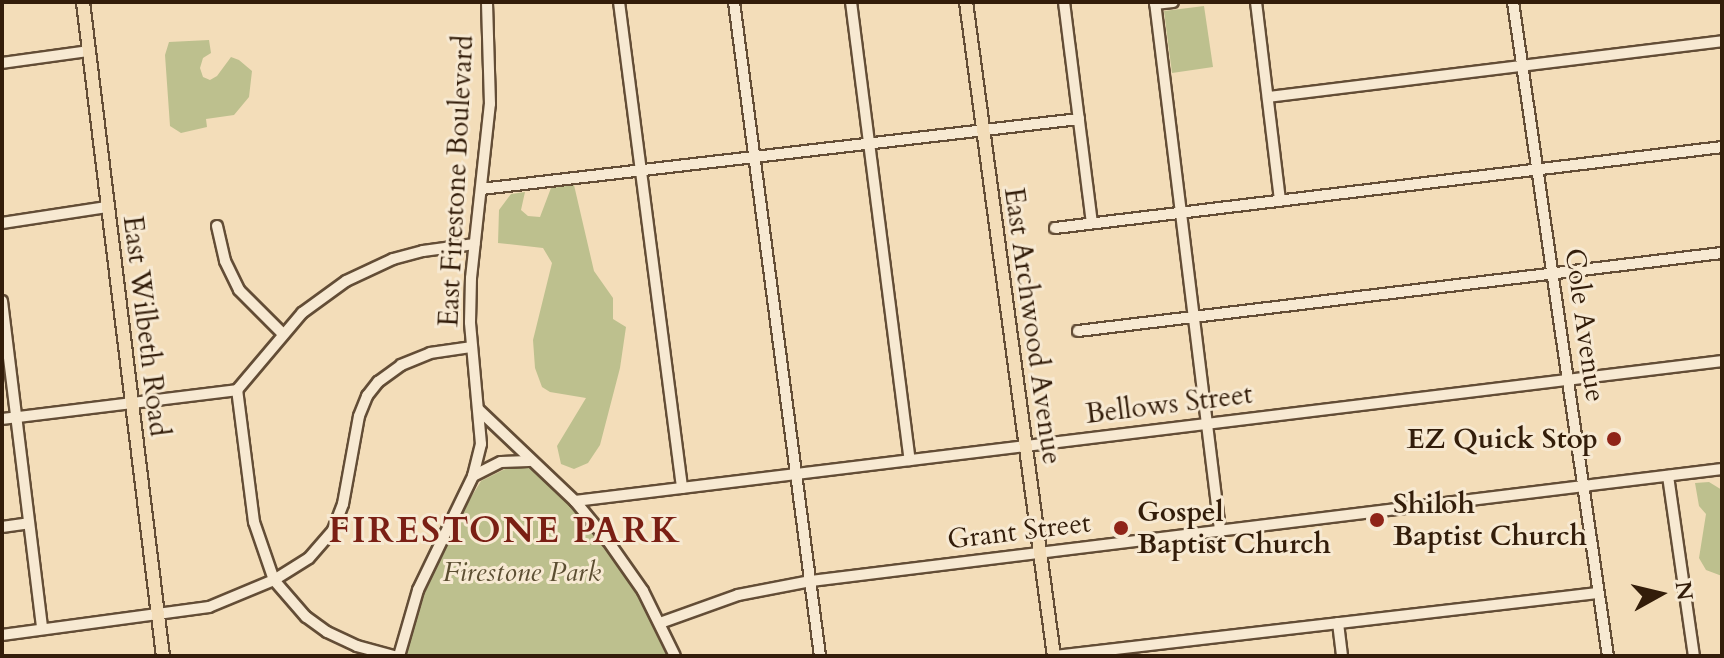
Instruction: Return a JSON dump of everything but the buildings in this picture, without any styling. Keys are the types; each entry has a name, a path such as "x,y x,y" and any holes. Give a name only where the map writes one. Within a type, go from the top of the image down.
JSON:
{"main road":[{"name":"East Wilbeth Road","path":"83,2 163,656"},
{"name":"East Archwood Avenue","path":"966,2 1054,656"}],"street":[{"name":"East Firestone Boulevard","path":"397,656 429,563 473,476 481,444 471,347 475,244 491,94 487,2"},
{"path":"619,2 682,488"},
{"path":"734,2 820,656"},
{"path":"851,2 910,460"},
{"path":"1064,2 1092,223"},
{"path":"1173,2 1155,3 1220,530"},
{"path":"1256,2 1280,201"},
{"name":"Cole Avenue","path":"1513,2 1608,656"},
{"path":"1268,97 1722,41"},
{"path":"2,63 88,51"},
{"path":"481,189 1079,119"},
{"path":"1055,228 1722,147"},
{"path":"2,223 107,207"},
{"path":"217,226 225,261 239,290 282,333"},
{"path":"2,419 237,390 282,333 321,298 364,271 423,251 475,244"},
{"path":"1078,331 1722,253"},
{"path":"2,301 42,629"},
{"path":"2,635 157,615 234,600 274,580 309,558 333,530 343,504 359,416 378,382 401,365 430,353 471,347"},
{"name":"Bellows Street","path":"575,501 1722,361"},
{"path":"237,390 254,522 274,580 306,617 327,632 357,646 397,656"},
{"path":"479,410 529,461 575,501 628,569 660,623 675,656"},
{"path":"473,476 501,462 529,461"},
{"name":"Grant Street","path":"660,623 738,595 811,581 1722,469"},
{"path":"1668,476 1694,656"},
{"path":"2,527 29,523"},
{"path":"1054,656 1597,593"},
{"path":"1338,623 1342,656"}],"green space":[{"path":"1204,6 1213,67 1172,73 1164,11"},
{"path":"209,40 211,53 203,58 200,68 203,77 210,80 217,76 231,57 239,60 252,71 249,97 234,115 206,119 207,127 181,133 170,126 165,55 169,42"},
{"path":"574,185 594,271 613,298 613,319 626,327 620,368 600,445 588,463 574,469 561,464 557,446 586,398 550,392 542,387 535,368 533,340 552,263 543,248 498,243 499,210 511,194 525,192 521,210 528,216 540,217 551,188"},
{"name":"Firestone Park","path":"511,466 527,467 540,475 598,535 639,593 670,656 405,656 425,586 448,535 481,481"},
{"path":"1709,482 1722,490 1722,576 1706,570 1699,558 1706,514 1699,506 1695,483"}],"place":[{"name":"EZ Quick Stop","path":"1614,439"},
{"name":"Shiloh Baptist Church","path":"1377,520"},
{"name":"Gospel Baptist Church","path":"1121,528"}],"district":[{"name":"FIRESTONE PARK","path":"505,531"}]}
